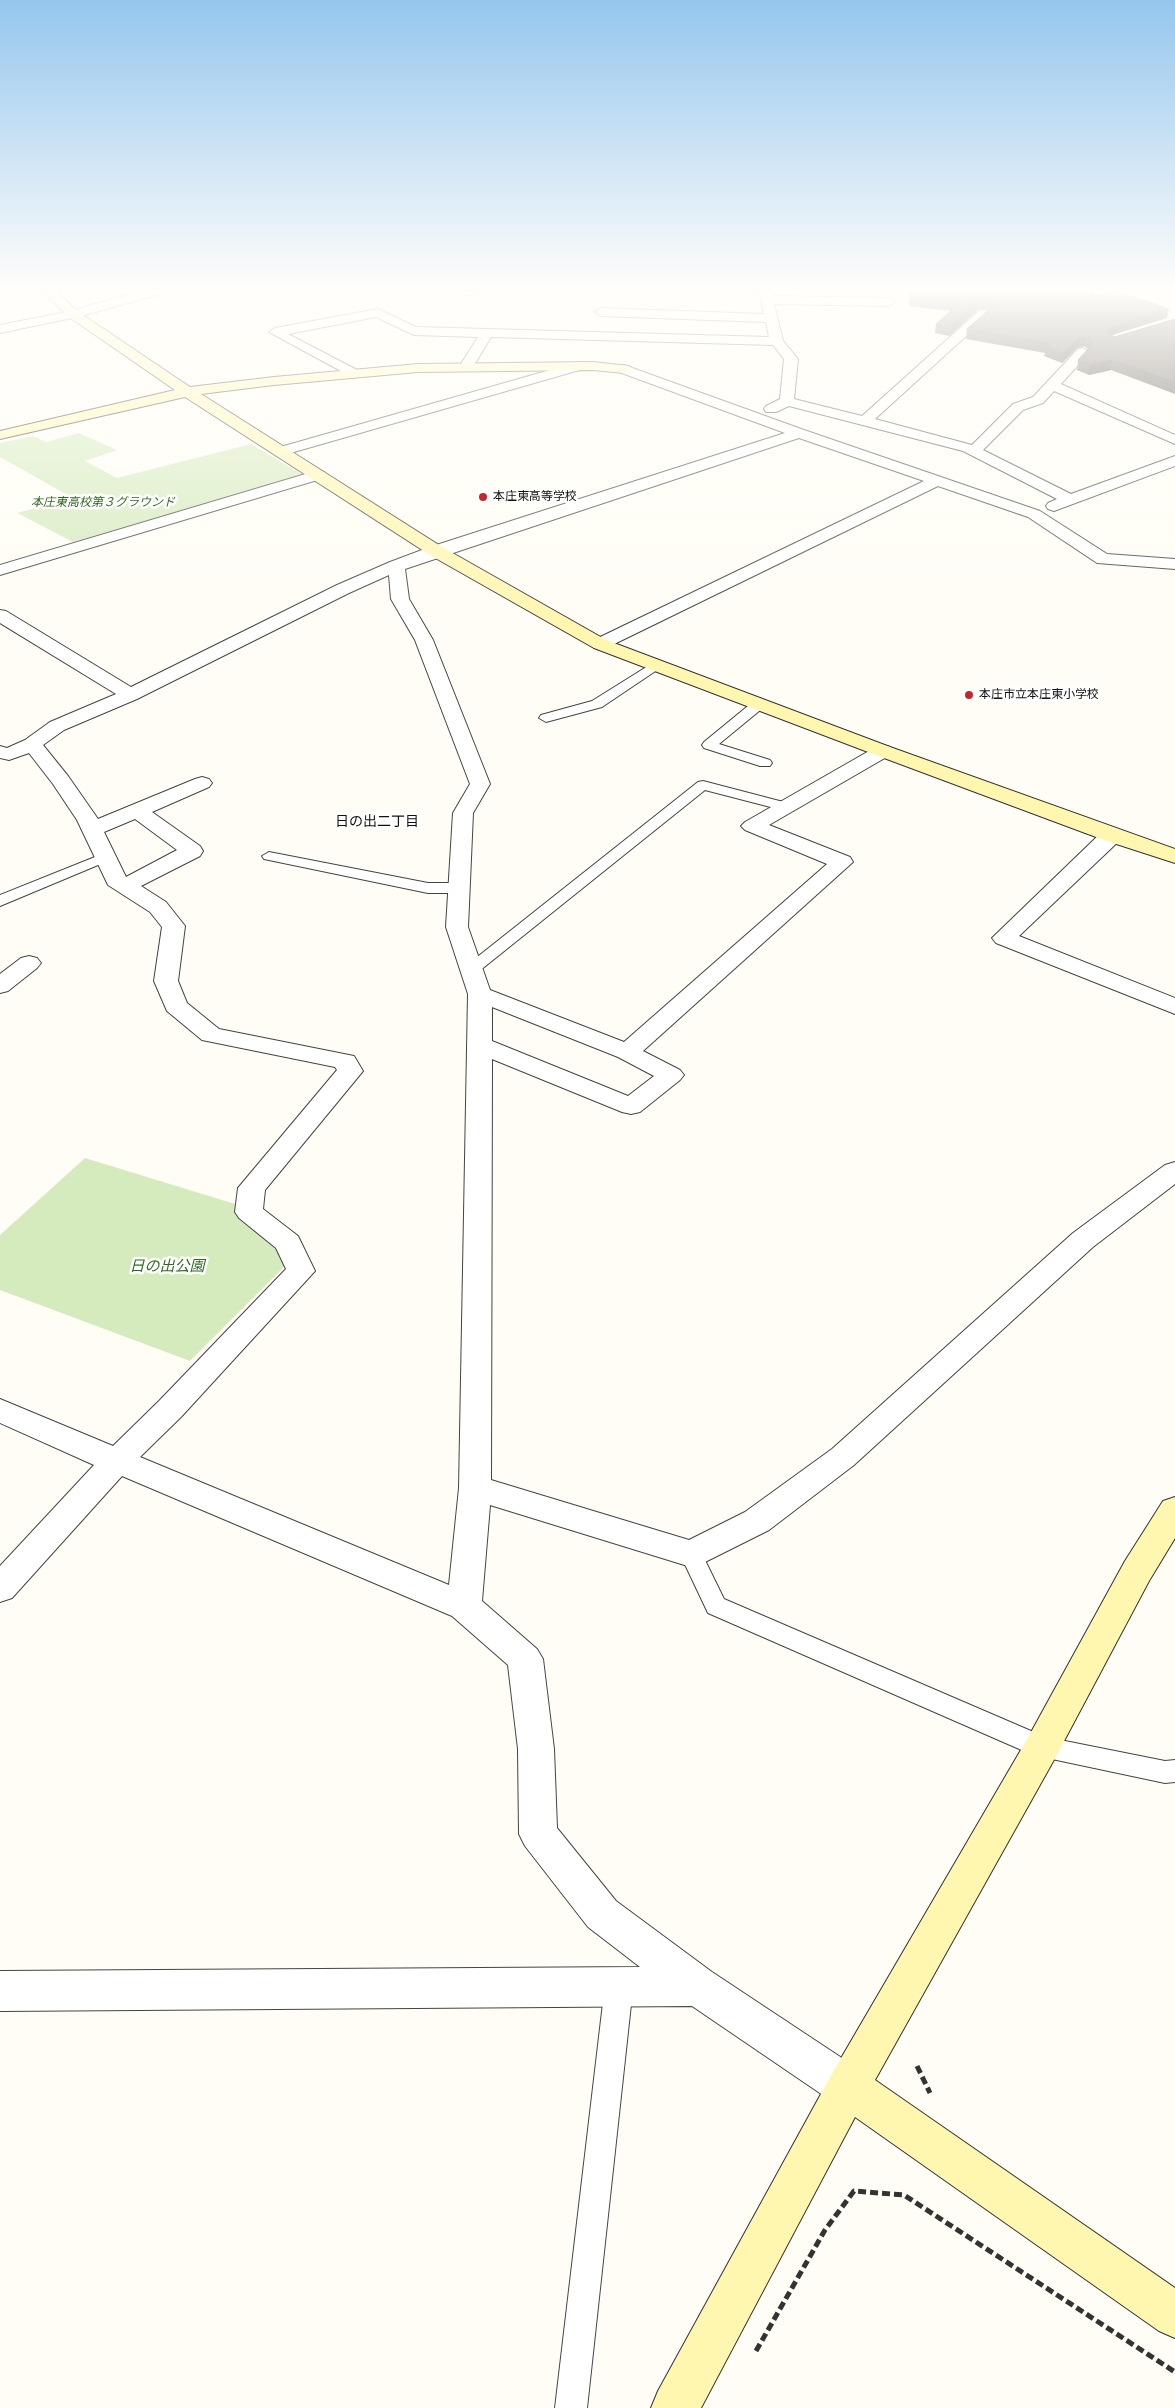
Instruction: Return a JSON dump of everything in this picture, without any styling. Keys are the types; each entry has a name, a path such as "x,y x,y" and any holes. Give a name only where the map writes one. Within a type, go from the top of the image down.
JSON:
{"street":[{"path":"0,435 138,403"},
{"path":"205,403 319,474 436,551 600,644 883,751 1112,835 1175,856"},
{"path":"282,451 448,403"},
{"path":"718,403 799,434 1034,514 1103,559 1175,564"},
{"path":"758,418 764,412 783,403"},
{"path":"797,403 974,451 1071,500"},
{"path":"864,422 885,403"},
{"path":"974,451 1018,407 1028,403"},
{"path":"1092,403 1175,440"},
{"path":"10,752 58,726 130,695 343,589 396,566 436,551 799,434"},
{"path":"1034,514 1175,461"},
{"path":"0,570 319,474"},
{"path":"600,644 938,480"},
{"path":"396,566 400,599 424,640 480,784 463,814 457,927 476,982 480,1045 475,1488 464,1606"},
{"path":"0,615 130,695"},
{"path":"627,1052 842,862 752,826 883,751"},
{"path":"0,1588 117,1461 170,1409 300,1272 288,1243 249,1212 252,1188 350,1071 345,1061 210,1034 194,1023 176,1006 166,981 174,926 158,906 116,880 92,829 61,780 10,752"},
{"path":"92,829 202,783"},
{"path":"125,886 192,851 136,810"},
{"path":"1112,835 1004,938 1175,1008"},
{"path":"0,986 29,963"},
{"path":"476,982 627,1052 671,1075 631,1106 480,1045"},
{"path":"475,1488 691,1554 757,1520 843,1457 1083,1240 1175,1171"},
{"path":"0,1410 464,1606 524,1659 536,1749 538,1834 602,1914 698,1986 848,2086 1175,2314"},
{"path":"675,2408 848,2086 1042,1747 1137,1571 1175,1510"},
{"path":"0,1991 698,1986"}],"lane":[{"path":"546,718 597,704 656,664"},
{"path":"759,704 709,745 765,763"},
{"path":"476,982 703,786 786,807"},
{"path":"269,856 428,888 459,888"},
{"path":"0,900 105,857"},
{"path":"691,1554 716,1606 1042,1747 1165,1772 1175,1771"},
{"path":"572,2408 619,1986"}],"path":[{"path":"752,2357 825,2230 854,2191 904,2195 1175,2372"}],"green space":[{"name":"本庄東高校第３グラウンド","path":"79,433 117,450 85,461 117,478 251,444 303,475 73,542 17,513 73,498 0,457 0,443 33,436 46,442"},
{"name":"日の出公園","path":"85,1158 235,1204 241,1221 277,1248 284,1267 190,1361 0,1290 0,1235"}],"place":[{"name":"本庄東高等学校","path":"483,497"},
{"name":"本庄市立本庄東小学校","path":"969,695"}],"district":[{"name":"日の出二丁目","path":"377,822"}]}
